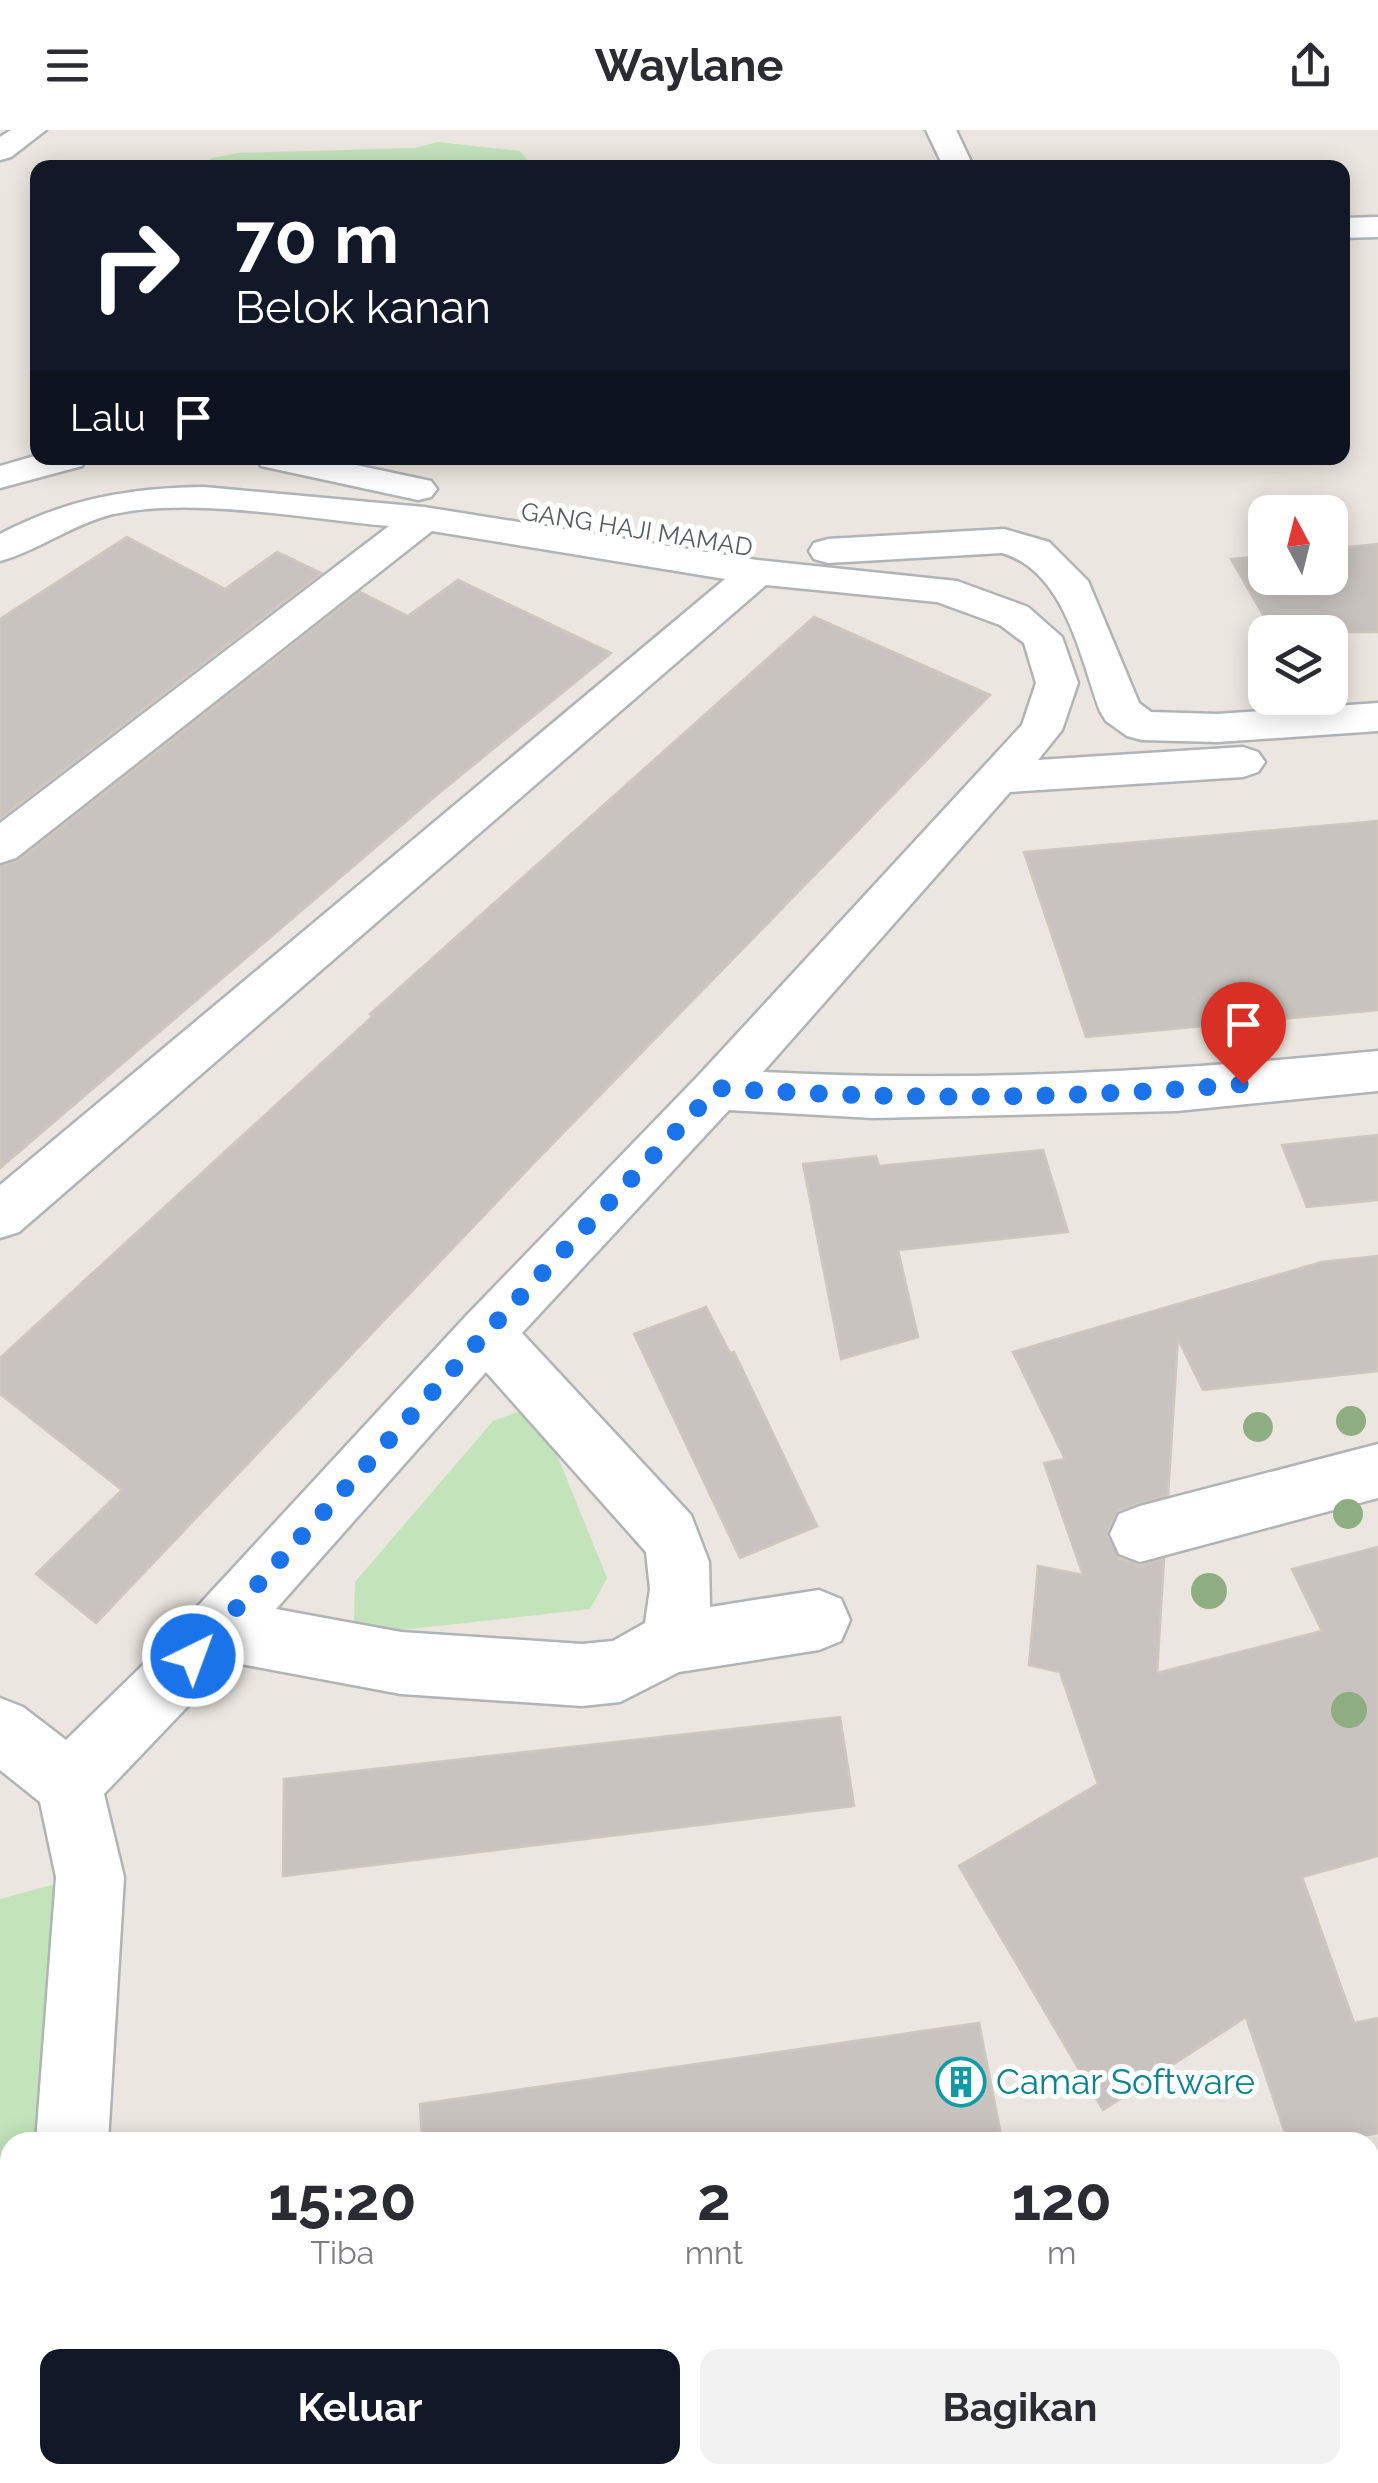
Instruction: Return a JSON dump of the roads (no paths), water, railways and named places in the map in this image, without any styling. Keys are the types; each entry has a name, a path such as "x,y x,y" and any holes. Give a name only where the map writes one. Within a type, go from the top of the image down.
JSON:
{"street":[{"path":"0,151 31,130"},
{"path":"941,130 955,160"},
{"path":"1350,228 1378,228"},
{"path":"0,477 44,465"},
{"name":"GANG HAJI MAMAD","path":"309,465 546,518 722,546 858,551 1004,541 1035,550 1074,590 1121,711 1142,726 1217,728 1378,718"},
{"path":"0,549 51,522 102,505 143,498 204,498 424,518 757,572 943,590 1014,616 1042,637 1058,683 1040,730 997,778 717,1088 486,1333 217,1629 69,1783"},
{"path":"0,847 424,518"},
{"path":"0,1216 757,572"},
{"path":"997,778 1378,753"},
{"path":"717,1088 873,1098 986,1096 1176,1090 1378,1071"},
{"path":"486,1333 670,1535 678,1553 681,1587 679,1617 670,1642"},
{"path":"1140,1534 1378,1471"},
{"path":"217,1629 401,1663 582,1675 620,1670 670,1642 819,1620"},
{"path":"0,1730 69,1783 90,1877 73,2132"}],"place":[{"name":"Camar Software","path":"961,2082"}]}
